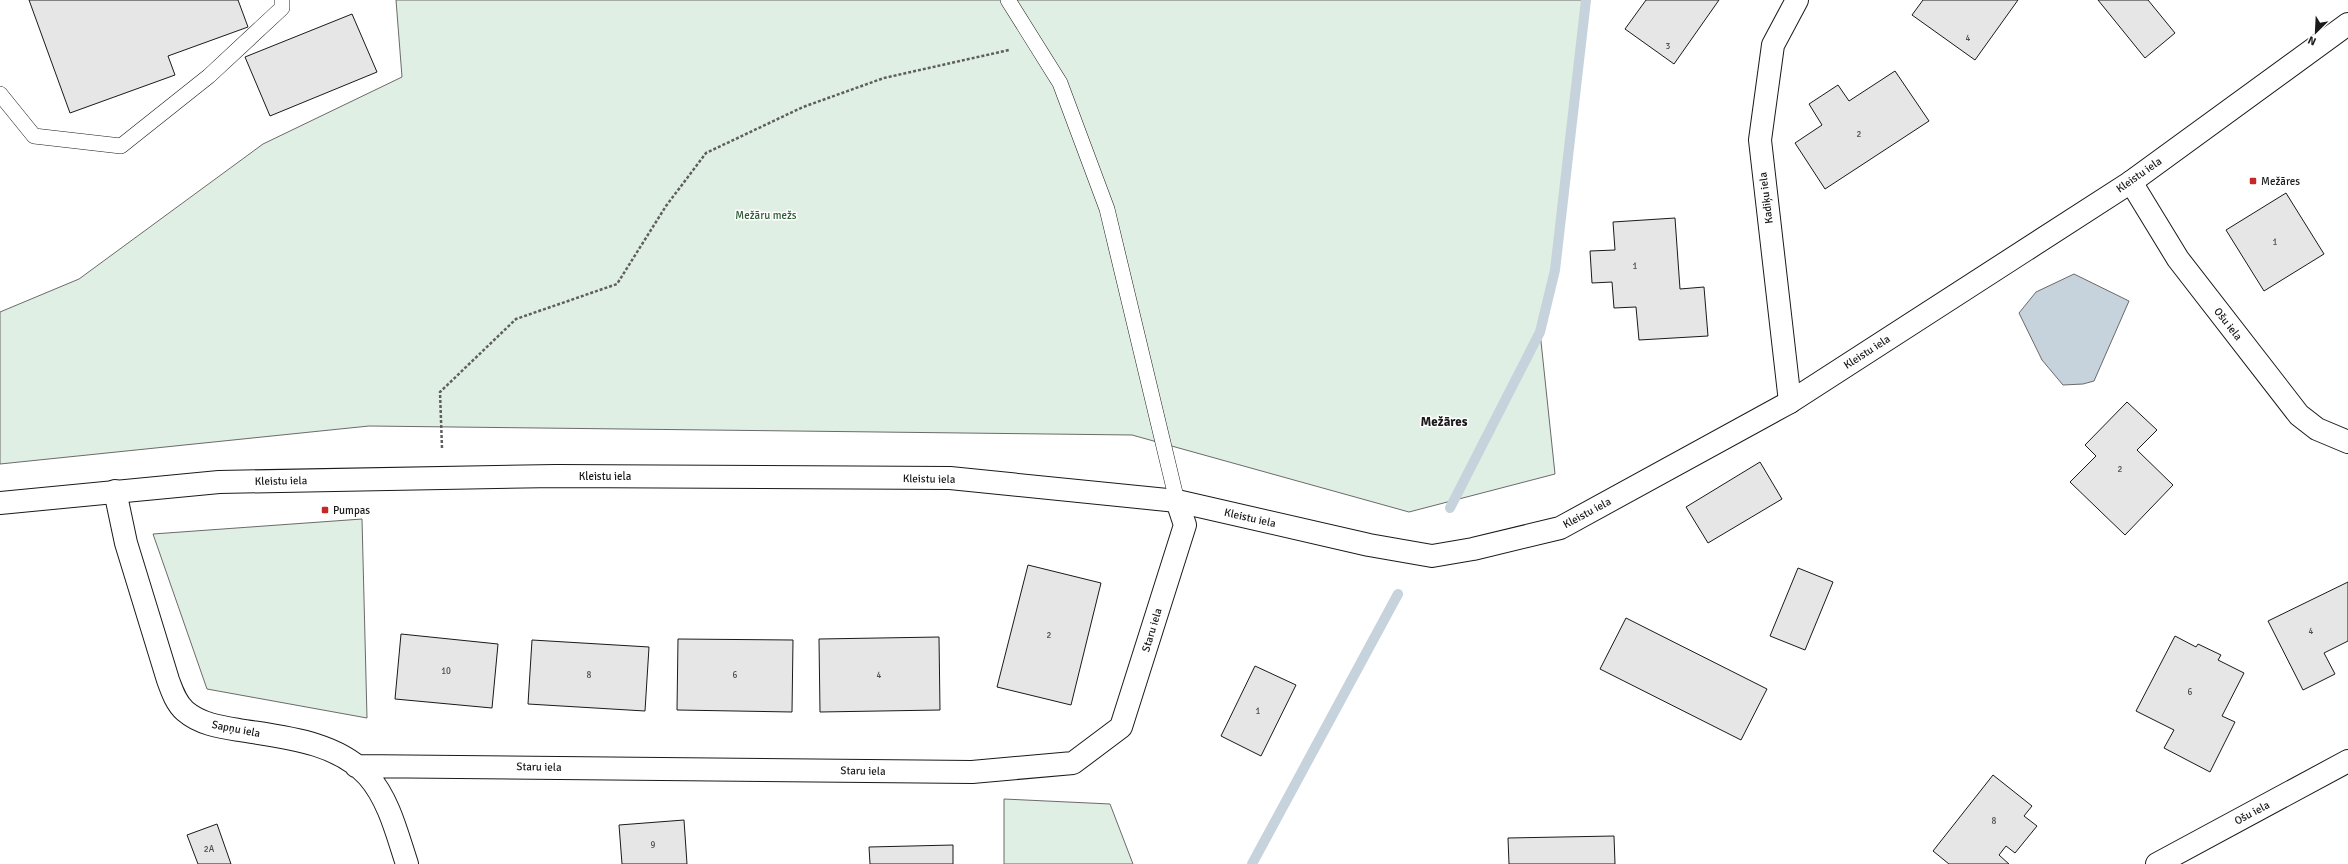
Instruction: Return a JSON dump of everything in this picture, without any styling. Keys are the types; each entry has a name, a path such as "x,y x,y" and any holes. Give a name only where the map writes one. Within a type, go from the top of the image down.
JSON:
{"street":[{"name":"Kadiķu iela","path":"1790,402 1760,140 1773,45 1797,0"},
{"name":"Kleistu iela","path":"0,503 219,482 443,477 950,478 1177,501 1369,546 1432,556 1473,549 1560,528 1790,402 2131,182 2348,24"},
{"name":"Ošu iela","path":"2131,182 2178,259 2299,415 2317,429 2348,442"},
{"name":"Sapņu iela","path":"115,491 126,543 168,680 175,698 185,711 198,720 215,726 292,739 327,749 356,766 378,789 388,808 407,864"},
{"name":"Staru iela","path":"356,766 972,772 1073,763 1121,727 1185,525 1177,501"},
{"name":"Ošu iela","path":"2157,864 2348,761"}],"lane":[{"path":"0,94 34,136 121,146 209,76 282,8 282,0"},
{"path":"1008,0 1060,83 1107,209 1177,501"}],"path":[{"path":"443,477 440,392 516,319 617,284 666,206 706,153 803,107 884,78 979,58 1035,43"}],"green space":[{"name":"Mežāru mežs","path":"396,0 1586,0 1555,270 1540,332 1555,474 1409,512 1132,435 369,426 0,464 0,312 79,279 263,144 402,77"},
{"path":"362,519 367,718 207,689 153,534"},
{"path":"1004,799 1110,804 1133,864 1004,864"}],"shaded area":[{"path":"2074,274 2129,301 2094,381 2083,384 2063,385 2042,360 2019,313 2036,292"}],"building":[{"path":"29,0 238,0 248,27 168,56 175,75 70,113"},
{"path":"1646,0 1719,0 1674,64 1625,29"},
{"path":"1923,0 2018,0 1975,60 1912,15"},
{"path":"2098,0 2148,0 2175,33 2145,58"},
{"path":"352,14 377,72 270,116 245,57"},
{"path":"1895,71 1929,121 1825,189 1795,143 1822,125 1809,104 1838,85 1849,101"},
{"path":"2286,193 2324,254 2264,291 2226,230"},
{"path":"1675,218 1680,289 1704,287 1708,336 1639,340 1636,307 1614,308 1612,282 1592,283 1590,251 1615,250 1613,222"},
{"path":"2127,402 2157,430 2137,450 2173,485 2125,535 2070,482 2096,456 2085,445"},
{"path":"1760,462 1782,499 1708,543 1686,507"},
{"path":"1028,565 1101,583 1071,705 997,687"},
{"path":"1798,568 1833,582 1805,650 1770,636"},
{"path":"2348,582 2348,641 2324,653 2335,674 2303,690 2268,621"},
{"path":"1626,618 1767,689 1741,740 1600,669"},
{"path":"401,634 498,644 492,708 395,699"},
{"path":"2175,636 2196,647 2198,644 2221,655 2218,660 2244,673 2222,716 2235,722 2210,772 2164,748 2174,730 2136,711"},
{"path":"939,637 940,710 820,712 819,639"},
{"path":"678,639 793,640 792,712 677,710"},
{"path":"532,640 649,647 645,711 528,704"},
{"path":"1255,666 1296,685 1261,756 1221,736"},
{"path":"1993,775 2032,806 2024,816 2037,826 2015,853 2006,846 1999,855 2009,864 1949,864 1933,851"},
{"path":"684,820 687,864 622,864 619,825"},
{"path":"217,824 231,864 198,864 187,835"},
{"path":"1614,836 1615,864 1509,864 1508,838"},
{"path":"953,845 953,864 870,864 869,847"}],"waterway":[{"path":"1450,508 1540,332 1555,270 1586,0"},
{"path":"1252,864 1398,594"}],"place":[{"name":"Mežāres","path":"2253,181"},
{"name":"Pumpas","path":"325,510"}],"district":[{"name":"Mežāres","path":"1444,422"}]}
